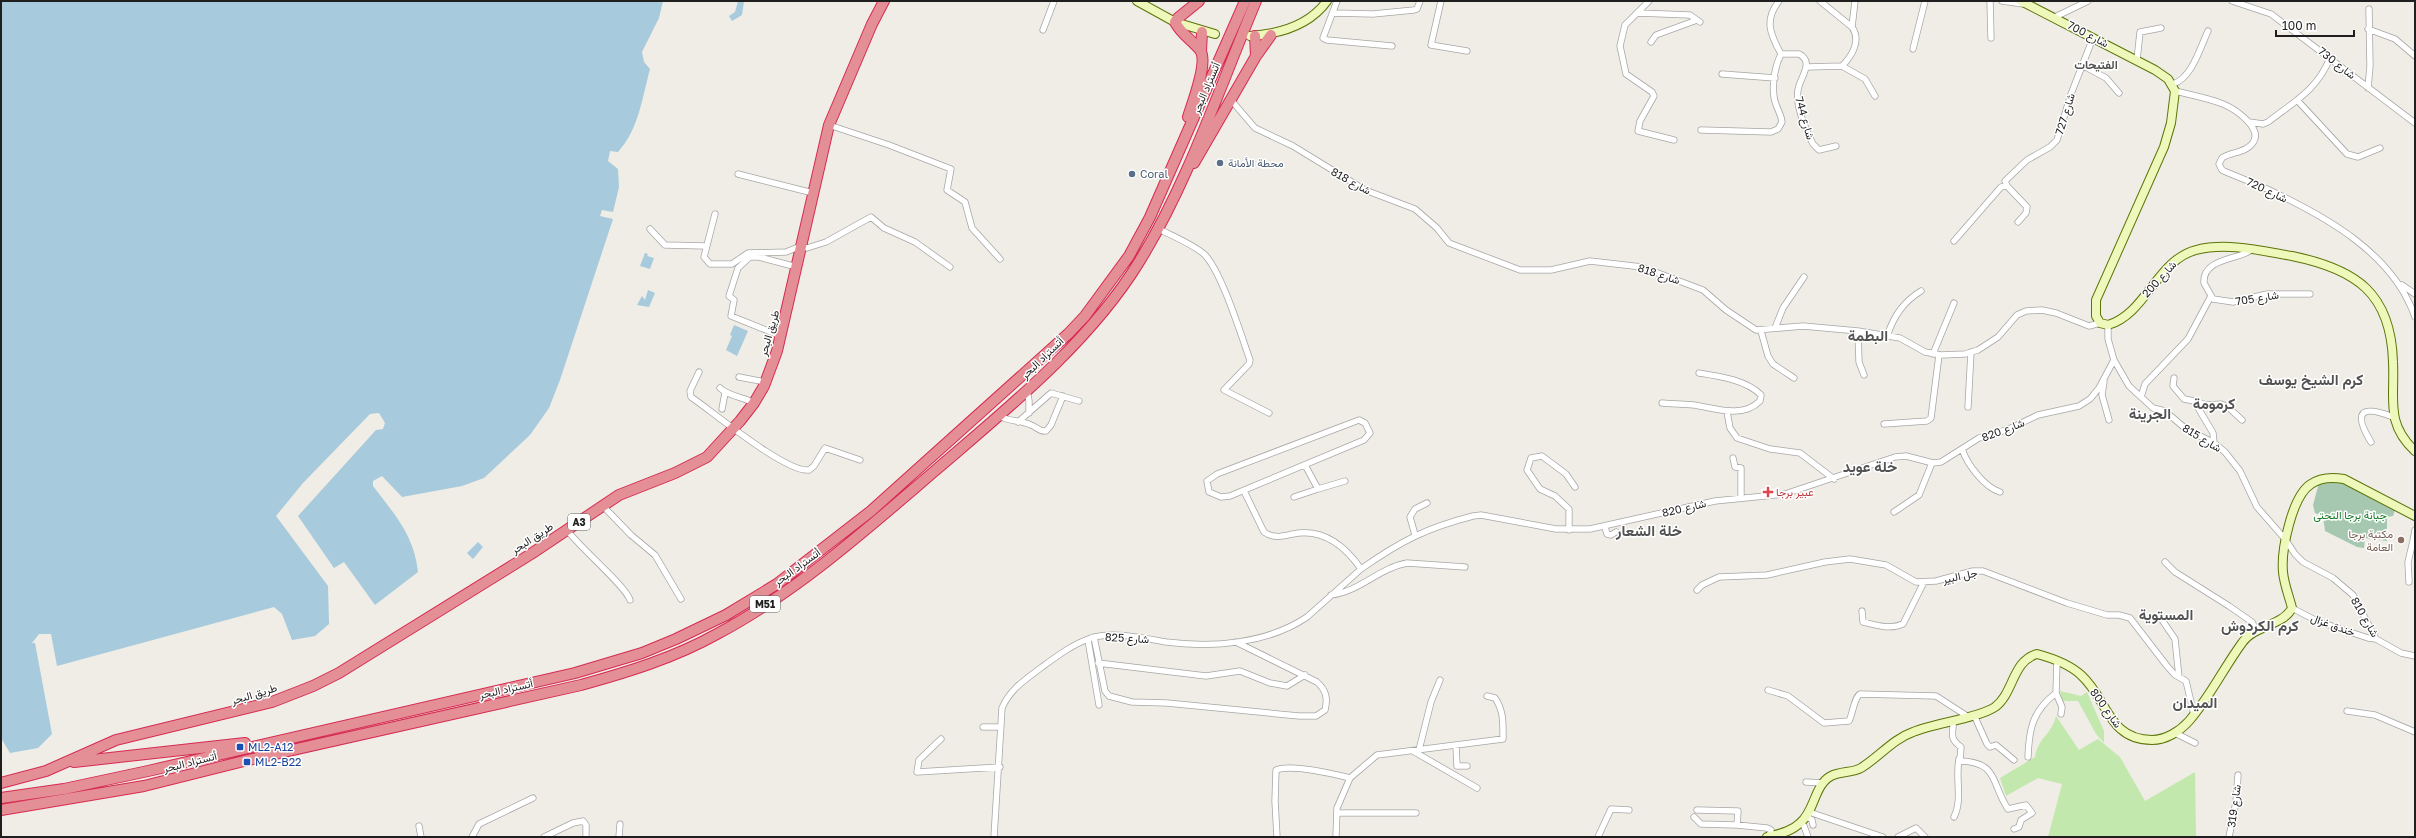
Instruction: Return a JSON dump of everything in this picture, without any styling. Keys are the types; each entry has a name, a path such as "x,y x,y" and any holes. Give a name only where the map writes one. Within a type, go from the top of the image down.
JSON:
{"highway":[{"name":"طريق البحر","path":"1,783 46,771 116,740 253,708 313,686 366,656 567,530 602,505 625,492 675,473 707,457 734,428 754,403 765,382 781,336 829,125 872,24 884,1"},
{"path":"1199,1 1175,22 1181,32 1201,51"},
{"name":"أتستراد البحر","path":"1,798 64,789 575,673 642,653 726,615 777,584 871,511 1068,334 1085,316 1129,256 1150,217 1245,1"},
{"name":"أتستراد البحر","path":"1,810 144,786 244,761 581,685 634,670 668,657 720,633 816,569 860,535 999,416 1070,348 1123,287 1175,193 1256,1"},
{"path":"1181,146 1203,66 1201,51 1202,32"},
{"path":"1175,193 1256,56 1271,35"},
{"path":"1253,36 1256,56"},
{"path":"66,763 289,738"}],"main road":[{"path":"1137,1 1175,22 1202,32 1215,34"},
{"name":"شارع 700","path":"2022,2 2055,17 2137,60 2168,78 2174,88"},
{"path":"1253,36 1271,35 1305,22 1325,4"},
{"path":"2108,325 2100,323 2096,316 2096,300 2164,147 2175,107 2174,88"},
{"name":"شارع 200","path":"2108,325 2126,316 2182,254 2220,246 2321,262 2353,276 2371,292 2387,319 2393,362 2393,417 2400,436 2415,451"},
{"path":"2292,608 2283,572 2285,539 2288,526 2304,490 2311,484 2323,479 2344,479 2415,516"},
{"name":"شارع 800","path":"1823,783 1830,776 1861,768 1892,743 1912,732 1971,715 1999,704 2024,661 2029,656 2037,654 2057,661 2081,674 2116,724 2127,735 2135,739 2156,740 2175,733 2194,715 2219,682 2242,642 2256,630 2285,617 2292,608"},
{"path":"1768,837 1789,830 1801,823 1823,783"}],"street":[{"path":"1043,30 1054,1"},
{"path":"1337,1 1334,13 1323,35 1325,40 1392,46"},
{"path":"1334,13 1366,14 1414,10 1417,8 1420,1"},
{"path":"1441,1 1431,45 1467,51"},
{"path":"1648,1 1623,29 1620,46 1626,74 1654,96 1640,121 1638,131 1674,140"},
{"path":"1779,1 1770,16 1769,26 1781,54 1799,54 1804,58 1807,67 1842,66 1865,78 1875,96"},
{"path":"1820,1 1852,27 1857,33 1856,43 1842,66"},
{"path":"1852,27 1855,1"},
{"path":"1913,49 1925,1"},
{"path":"1990,1 1991,38"},
{"path":"2002,1 2022,2"},
{"path":"2055,17 2088,1"},
{"name":"شارع 730","path":"2232,1 2258,8 2289,26 2415,123"},
{"path":"2257,1 2258,8"},
{"path":"2368,88 2370,66 2368,29 2369,9"},
{"path":"1638,13 1690,16 1699,21 1656,35 1651,42"},
{"path":"2137,60 2140,32 2161,28"},
{"path":"2368,29 2394,39 2415,56"},
{"path":"2208,31 2187,73 2174,88 2225,105 2248,122 2263,124 2268,122 2297,100 2318,82 2330,58"},
{"name":"شارع 727","path":"1954,241 2001,187 2007,186 2006,182 2024,163 2050,147 2057,140 2082,65 2093,38"},
{"name":"شارع 744","path":"1701,130 1776,131 1782,122 1774,98 1775,78 1781,54"},
{"path":"2082,65 2106,78 2119,93"},
{"name":"شارع 744","path":"1807,67 1800,82 1797,96 1808,135 1816,148 1823,150 1836,146"},
{"path":"1722,74 1775,78"},
{"name":"شارع 818","path":"1231,100 1255,128 1293,146 1365,190 1415,209 1437,228 1450,243 1470,252 1528,271 1551,270 1590,261 1650,269 1703,290 1726,310 1756,330 1761,331"},
{"path":"2297,100 2347,154 2358,157 2380,148"},
{"name":"شارع 720","path":"2248,122 2255,131 2254,140 2248,147 2222,158 2219,164 2222,170 2279,195 2335,227 2378,259 2395,277 2410,303 2415,316"},
{"path":"829,125 948,167 952,172 947,190 965,202 972,228 1000,259"},
{"path":"738,174 813,193"},
{"path":"2007,186 2027,208 2025,216 2018,222"},
{"path":"715,214 706,246 705,261 710,264 724,266 732,264 748,253 786,252 801,246 807,248 826,242 871,217 894,234 915,242 950,267"},
{"path":"650,228 665,245 706,246"},
{"path":"1157,228 1202,252 1208,259 1231,308 1250,360 1249,364 1224,390 1269,413"},
{"path":"2141,397 2145,384 2188,339 2211,296 2204,279 2212,267 2227,258 2244,255 2251,250"},
{"path":"781,336 731,316 734,300 729,296 738,268 750,257 759,257 797,267"},
{"path":"1774,328 1783,308 1804,277"},
{"path":"2395,277 2406,290 2415,294"},
{"path":"1887,336 1896,315 1910,298 1922,292"},
{"name":"شارع 705","path":"2211,296 2219,302 2233,302 2267,294 2310,294"},
{"path":"1884,424 1927,420 1931,418 1936,354 1954,303"},
{"path":"1794,378 1773,364 1768,356 1761,331 1774,328 1803,326 1858,332 1906,339 1919,348 1936,354 1971,352 1998,337 2017,315 2026,310 2056,313 2089,326 2100,323"},
{"name":"شارع 815","path":"2108,325 2108,339 2114,360 2129,386 2153,408 2165,411 2186,429 2214,443 2234,463 2257,507 2285,539"},
{"path":"1858,332 1859,362 1864,375"},
{"path":"1968,407 1971,352"},
{"name":"شارع 820","path":"1361,569 1388,550 1415,535 1449,522 1481,515 1544,528 1570,530 1604,527 1693,505 1741,498 1785,494 1834,479 1895,457 1906,456 1932,463 1946,459 1979,438 2009,429 2038,415 2085,402 2105,377 2114,360"},
{"path":"699,372 690,391 691,397 751,441 800,471 809,470 814,466 825,448 860,460"},
{"path":"1662,403 1693,405 1727,412 1751,407 1760,402 1761,395 1740,383 1699,373"},
{"path":"739,377 765,382"},
{"path":"2105,377 2102,395 2109,420"},
{"path":"2174,378 2173,386 2181,396 2207,405 2216,403 2228,407 2242,420"},
{"path":"720,388 725,393 739,396 754,403"},
{"path":"1027,389 1030,401 1029,413"},
{"path":"722,409 725,393"},
{"path":"1018,422 1048,394 1054,393 1079,401"},
{"path":"999,416 1010,422 1030,424 1040,430 1046,431 1052,425 1063,396"},
{"path":"2194,401 2213,434 2214,443"},
{"path":"2371,442 2361,421 2362,414 2369,410 2375,410 2393,417"},
{"path":"1727,412 1730,428 1737,438 1770,449 1800,453 1834,479"},
{"path":"1359,420 1368,428 1370,435 1364,440 1305,465 1230,496 1216,496 1209,492 1207,481 1217,474 1359,420"},
{"path":"1962,449 1971,466 1991,487 2000,492"},
{"path":"1570,530 1569,509 1555,496 1540,489 1534,483 1527,470 1531,458 1542,456 1566,474 1575,487"},
{"path":"1733,458 1735,467 1741,468 1741,498"},
{"path":"1894,512 1919,495 1932,463"},
{"path":"1305,465 1318,489"},
{"path":"1294,497 1345,481"},
{"path":"1244,491 1264,532 1277,538 1304,533 1323,536 1350,552 1361,569"},
{"path":"1415,535 1410,517 1415,509 1427,503"},
{"path":"602,505 631,535 655,555 681,599"},
{"path":"1604,527 1607,534 1611,535 1616,532"},
{"path":"567,530 580,547 625,590 630,600"},
{"path":"2409,582 2408,562 2414,542 2415,530"},
{"name":"شارع 810","path":"2285,539 2295,554 2303,562 2333,578 2353,595 2376,639 2401,653 2415,656"},
{"name":"جل البير","path":"1697,590 1702,585 1719,577 1767,575 1826,562 1850,559 1879,563 1894,569 1912,581 1924,582 1952,578 1973,571 1983,571 2067,603 2107,615 2127,616 2167,666 2186,681 2194,715"},
{"path":"2165,562 2175,572 2246,618 2256,630"},
{"path":"1331,595 1344,593 1385,569 1398,564 1407,563 1464,567"},
{"name":"شارع 825","path":"994,837 1000,767 1000,727 1002,708 1016,687 1055,658 1094,637 1120,636 1199,645 1236,642 1276,632 1297,623 1315,611 1361,569"},
{"path":"1862,611 1863,622 1892,628 1897,627 1903,624 1924,582"},
{"name":"خندق غزال","path":"2292,608 2322,623 2368,638 2376,639"},
{"path":"2160,617 2175,639 2179,676"},
{"path":"1094,637 1098,663 1106,693 1113,698 1132,702 1316,716 1325,710 1327,698 1320,685 1305,675 1236,642"},
{"path":"1088,640 1099,705"},
{"path":"2057,661 2056,694 2062,707 2062,714"},
{"path":"1098,663 1206,676 1240,671 1270,683 1287,686 1305,675"},
{"path":"1416,750 1431,702 1440,680"},
{"path":"1768,690 1788,696 1824,723 1849,721 1854,712 1855,699 1860,694 1936,696 1971,715 1987,744 1990,747 1996,745 2014,760"},
{"path":"2028,757 2029,732 2035,718 2041,708 2056,694"},
{"path":"1336,837 1337,813 1350,778 1377,755 1503,739 1503,717 1499,704 1495,698 1487,696"},
{"path":"2347,711 2375,715 2415,732"},
{"path":"1953,720 1953,741 1961,748 1956,775 1959,806 1954,817"},
{"path":"983,727 1000,727"},
{"path":"2175,733 2195,743"},
{"path":"941,739 919,760 917,772 1000,767"},
{"path":"1456,746 1457,766 1467,766"},
{"path":"1416,750 1477,788"},
{"path":"1959,759 1985,767 1996,780 2008,809 2026,805 2029,807 2032,813 2021,820 2019,827 2014,829"},
{"path":"1277,837 1275,801 1276,770 1284,769 1327,772 1350,778"},
{"name":"شارع 319","path":"2229,837 2236,802 2238,775"},
{"path":"1806,782 1823,783"},
{"path":"472,837 479,824 533,798"},
{"path":"1598,837 1611,809 1629,810"},
{"path":"1698,810 1738,811 1737,825"},
{"path":"1337,813 1416,813"},
{"path":"1807,814 1812,820 1813,825"},
{"path":"1807,814 1883,837"},
{"path":"1694,817 1701,824 1767,828 1771,830 1768,837"},
{"path":"544,837 573,823 583,821 586,826 586,837"},
{"path":"1801,823 1804,826 1808,837"},
{"path":"619,837 620,824"},
{"path":"419,826 422,837"},
{"path":"1898,837 1916,828 1925,837"}],"green space":[{"name":"جبانة برجا التحتى","path":"2325,481 2343,481 2395,510 2393,516 2387,517 2387,541 2365,538 2364,548 2357,547 2325,531 2323,516 2315,513 2313,505 2319,483"},
{"path":"2060,691 2081,696 2087,692 2104,731 2104,743 2096,734 2078,701 2062,701"},
{"path":"2056,716 2079,750 2098,739 2120,757 2145,801 2195,772 2196,837 2048,837 2062,784 2038,778 2006,796 2000,778 2035,757 2039,745 2054,723"}],"water":[{"path":"1,1 663,1 659,18 642,52 644,62 650,69 639,113 631,133 625,143 618,152 610,151 608,161 618,169 619,187 613,212 602,210 600,216 613,219 560,380 549,408 530,435 484,478 462,486 402,497 382,476 373,481 373,486 396,516 408,536 416,559 418,572 375,605 344,562 334,568 298,516 376,430 383,429 385,423 379,413 370,414 303,483 276,516 328,586 329,624 315,636 292,640 282,614 274,607 57,666 51,634 39,634 32,643 35,643 52,734 38,748 10,753 1,738"},
{"path":"738,1 744,1 742,15 732,21 729,16 735,12"},
{"path":"645,253 648,254 647,256 654,258 650,269 640,266"},
{"path":"648,290 655,293 649,307 637,305 642,296 645,300"},
{"path":"734,325 748,331 737,356 726,350 732,336 730,335"},
{"path":"478,542 483,547 473,559 467,553"}],"place":[{"name":"محطة الأمانة","path":"1220,163"},
{"name":"Coral","path":"1132,174"},
{"name":"عبير برجا","path":"1768,492"},
{"name":"مكتبة برجا العامة","path":"2401,540"},
{"name":"ML2-A12","path":"240,747"},
{"name":"ML2-B22","path":"247,762"}],"district":[{"name":"الفتيحات","path":"2096,65"},
{"name":"البطمة","path":"1868,336"},
{"name":"كرم الشيخ يوسف","path":"2311,380"},
{"name":"كرمومة","path":"2214,404"},
{"name":"الجرينة","path":"2150,414"},
{"name":"خلة عويد","path":"1870,467"},
{"name":"خلة الشعار","path":"1649,531"},
{"name":"المستوية","path":"2166,615"},
{"name":"كرم الكردوش","path":"2260,626"},
{"name":"الميدان","path":"2195,703"}]}
